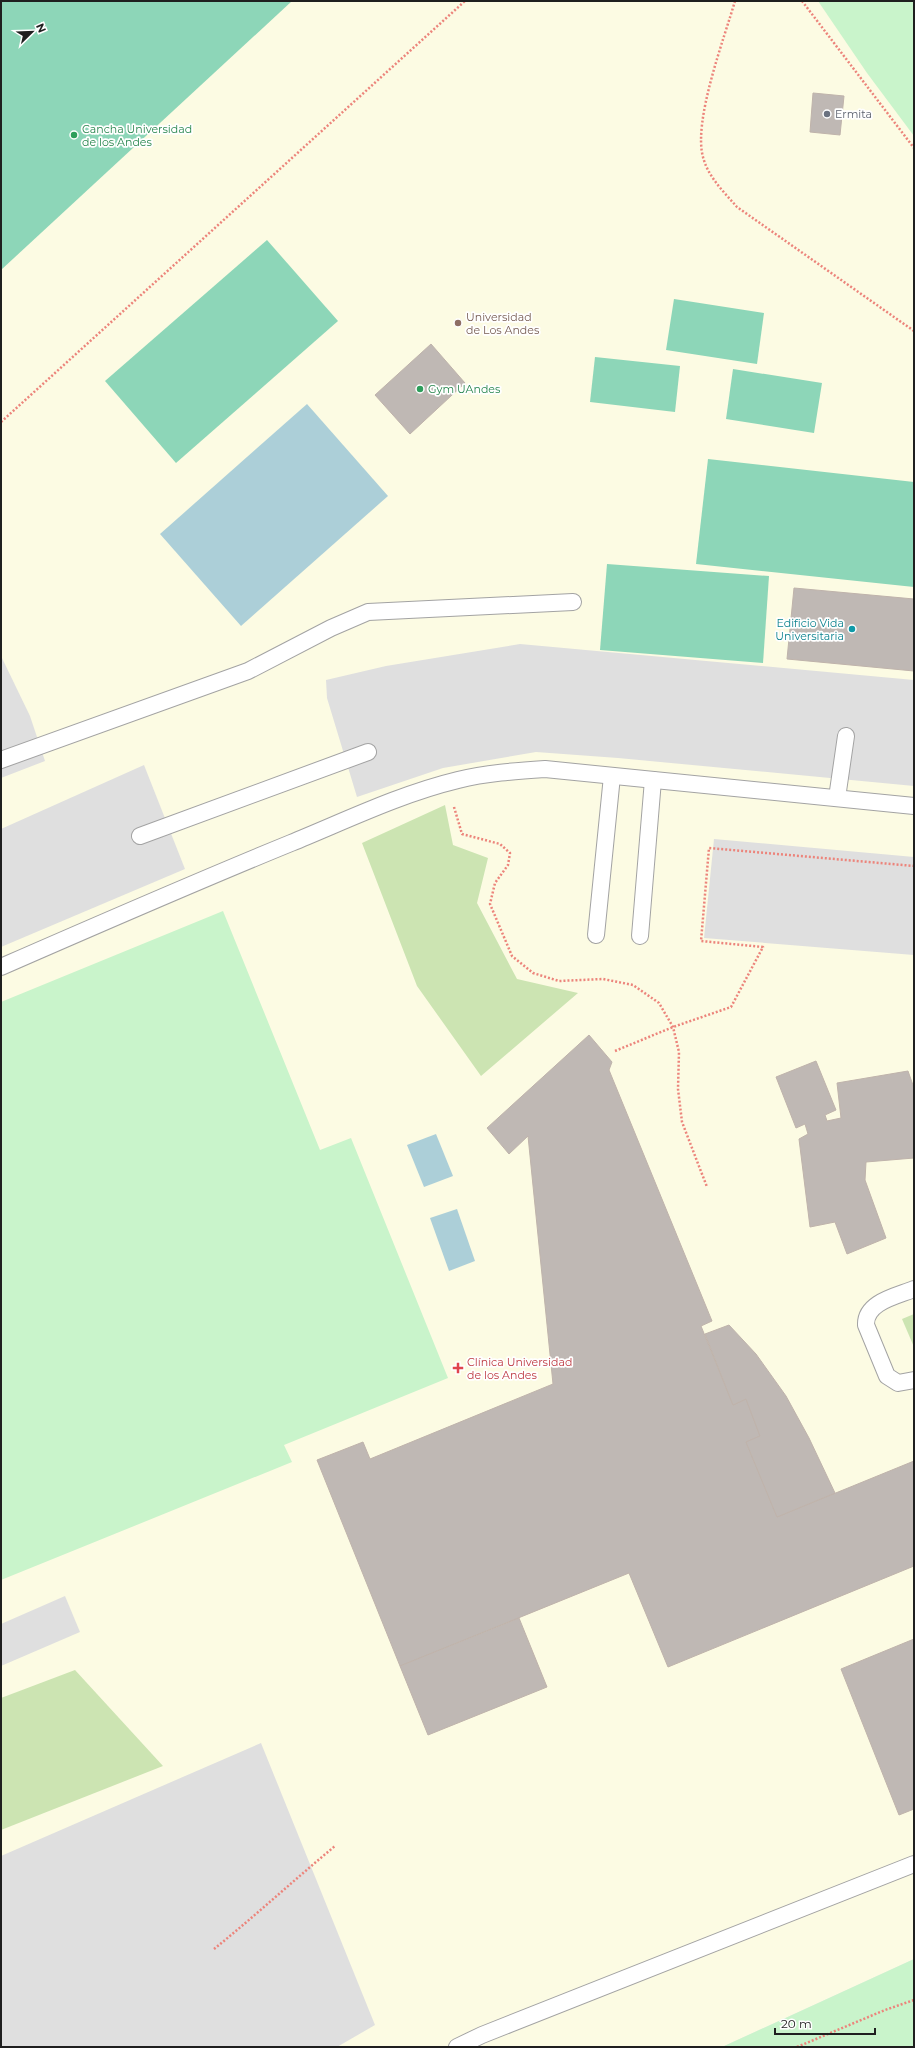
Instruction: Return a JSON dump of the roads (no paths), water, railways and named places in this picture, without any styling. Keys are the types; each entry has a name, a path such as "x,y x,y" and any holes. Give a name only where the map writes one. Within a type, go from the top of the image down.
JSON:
{"lane":[{"path":"1,760 248,671 331,628 368,612 572,602"},
{"path":"837,798 846,736"},
{"path":"140,836 368,752"},
{"path":"1,967 252,859 391,803 474,776 538,770 914,806"},
{"path":"596,935 612,776"},
{"path":"640,936 653,780"},
{"path":"914,1289 880,1303 868,1312 865,1319 866,1325 887,1376 898,1383 914,1380"},
{"path":"457,2047 482,2035 914,1864"}],"water":[{"path":"307,404 388,496 241,626 160,534"},
{"path":"436,1134 453,1176 424,1187 407,1145"},
{"path":"457,1209 475,1261 449,1271 430,1218"}],"place":[{"name":"Ermita","path":"827,114"},
{"name":"Cancha Universidad de los Andes","path":"74,135"},
{"name":"Universidad de Los Andes","path":"458,323"},
{"name":"Gym UAndes","path":"420,389"},
{"name":"Edificio Vida Universitaria","path":"852,629"},
{"name":"Clínica Universidad de los Andes","path":"458,1368"}]}
